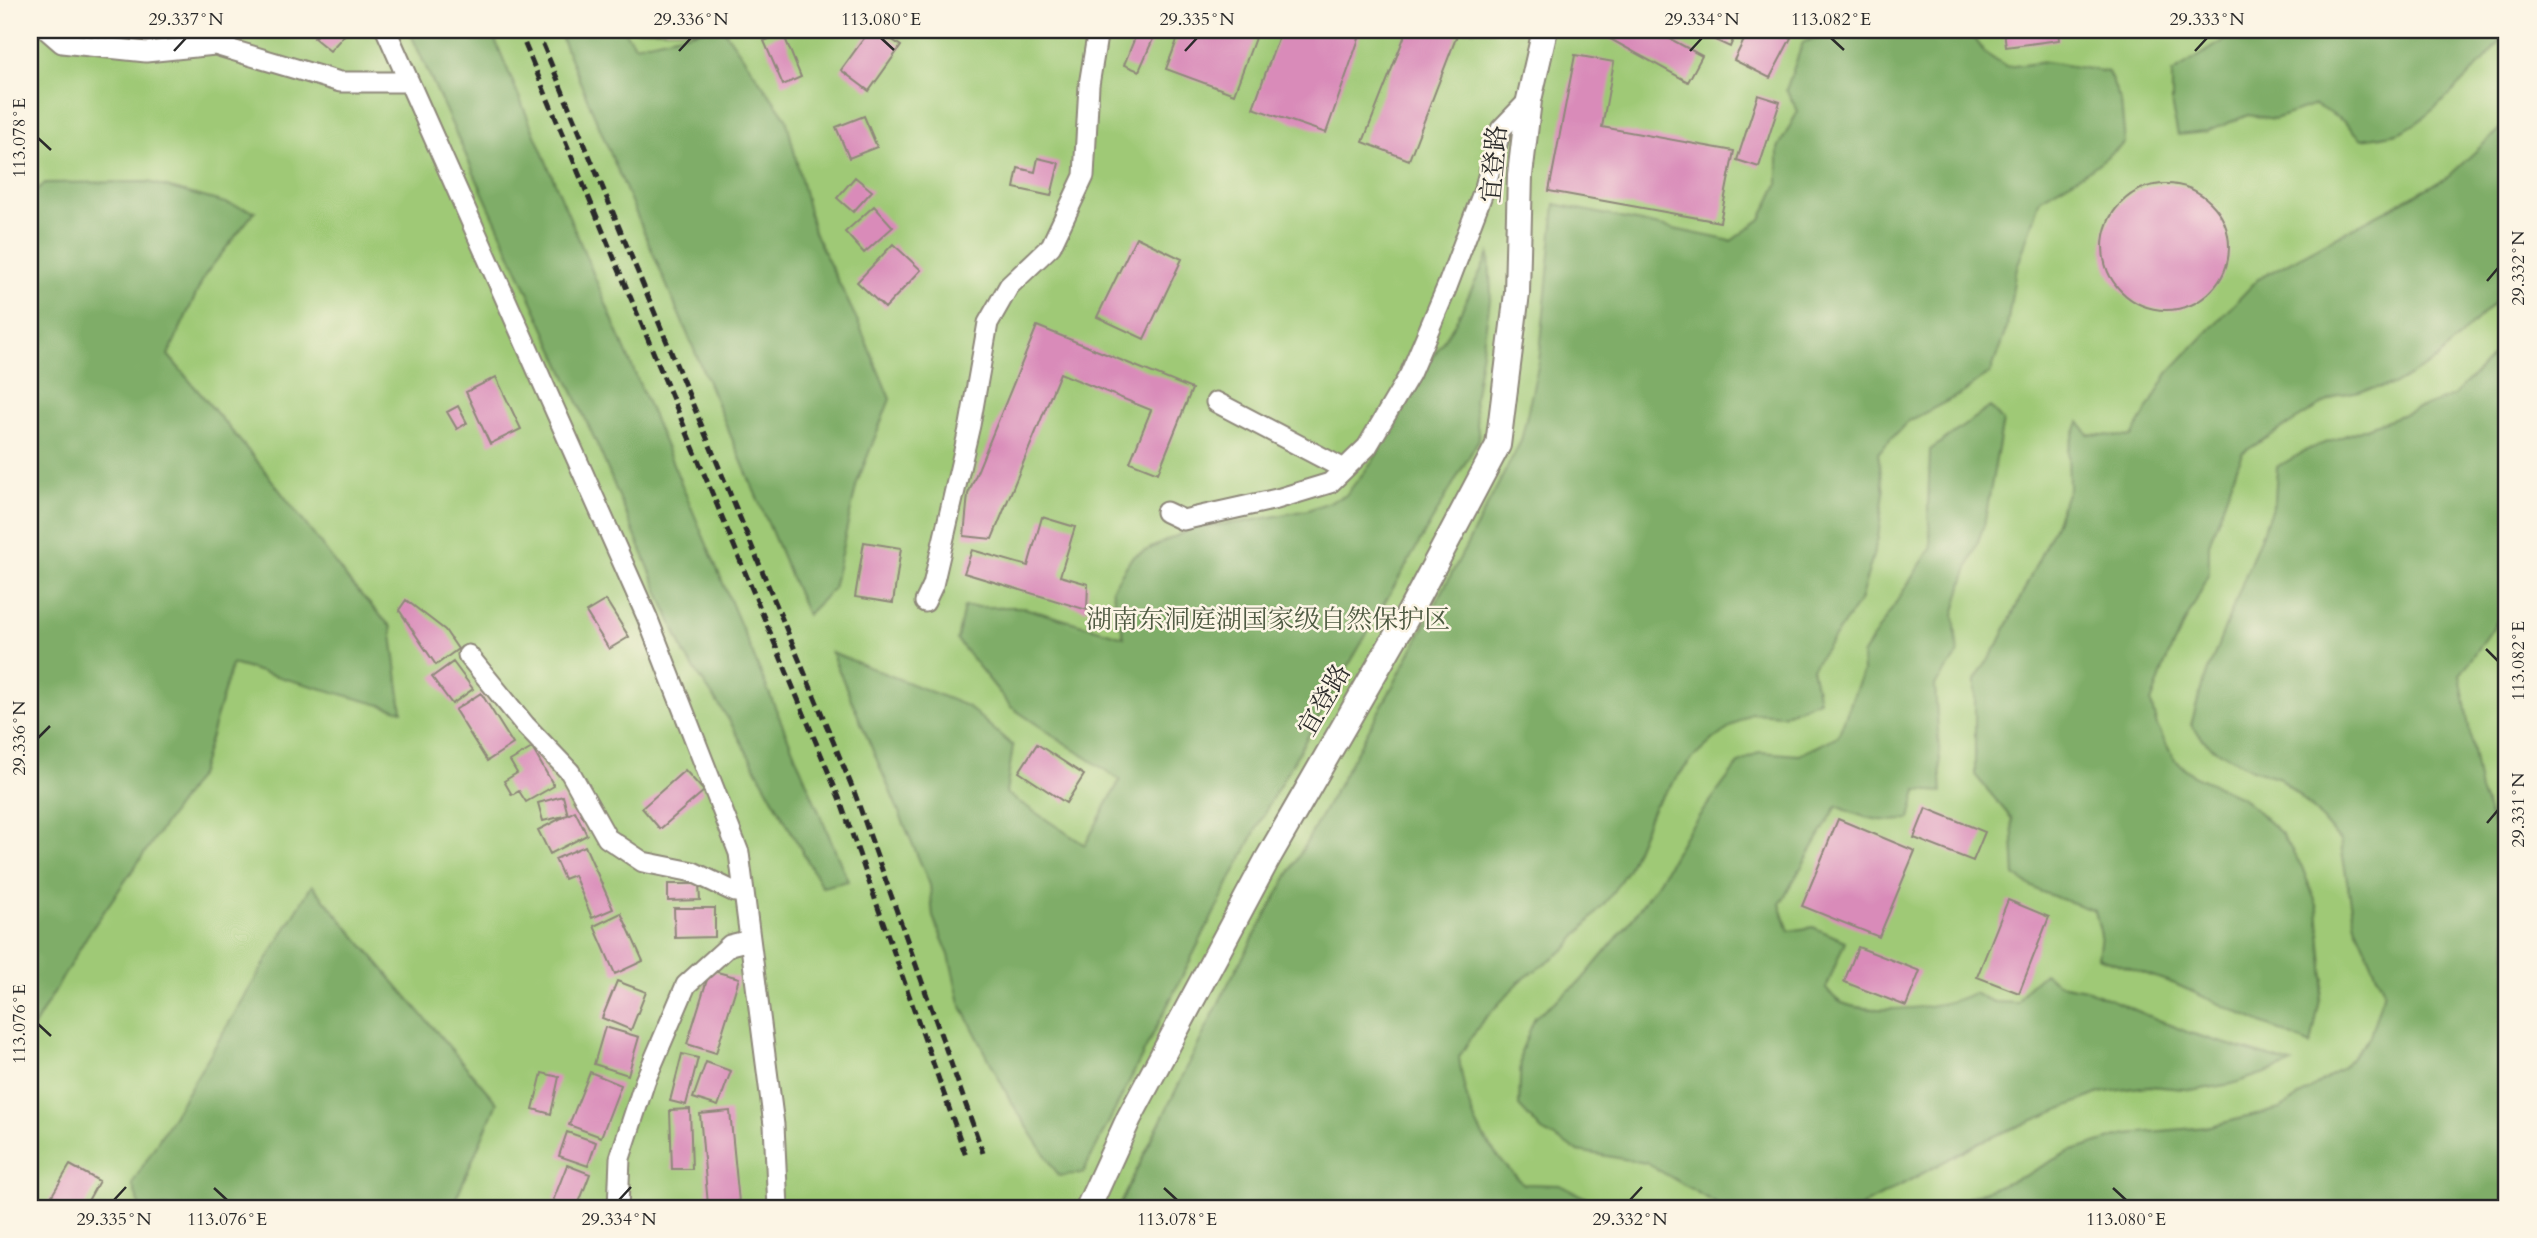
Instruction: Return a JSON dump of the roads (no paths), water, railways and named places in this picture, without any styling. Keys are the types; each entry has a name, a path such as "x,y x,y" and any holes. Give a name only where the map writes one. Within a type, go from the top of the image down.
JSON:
{"street":[{"path":"47,30 62,43 146,52 215,45 340,82 410,82"},
{"path":"387,30 646,617 739,853 774,1125 778,1208"},
{"path":"925,602 933,585 967,438 988,323 1009,286 1051,246 1084,176 1089,85 1098,30"},
{"name":"宜登路","path":"1088,1208 1129,1118 1236,917 1408,615 1498,445 1517,293 1520,175 1529,100 1545,30"},
{"path":"1166,512 1183,520 1277,499 1330,483 1367,447 1410,374 1471,225 1501,129 1529,100"},
{"path":"1216,402 1344,469"},
{"path":"468,655 525,725 570,772 607,838 643,862 693,872 735,892"},
{"path":"618,1208 620,1158 645,1081 686,985 730,945 750,940"}],"railway":[{"path":"519,30 840,800 967,1159"},
{"path":"537,30 855,794 983,1153"}],"park label":[{"name":"湖南东洞庭湖国家级自然保护区","path":"1268,619"}]}
